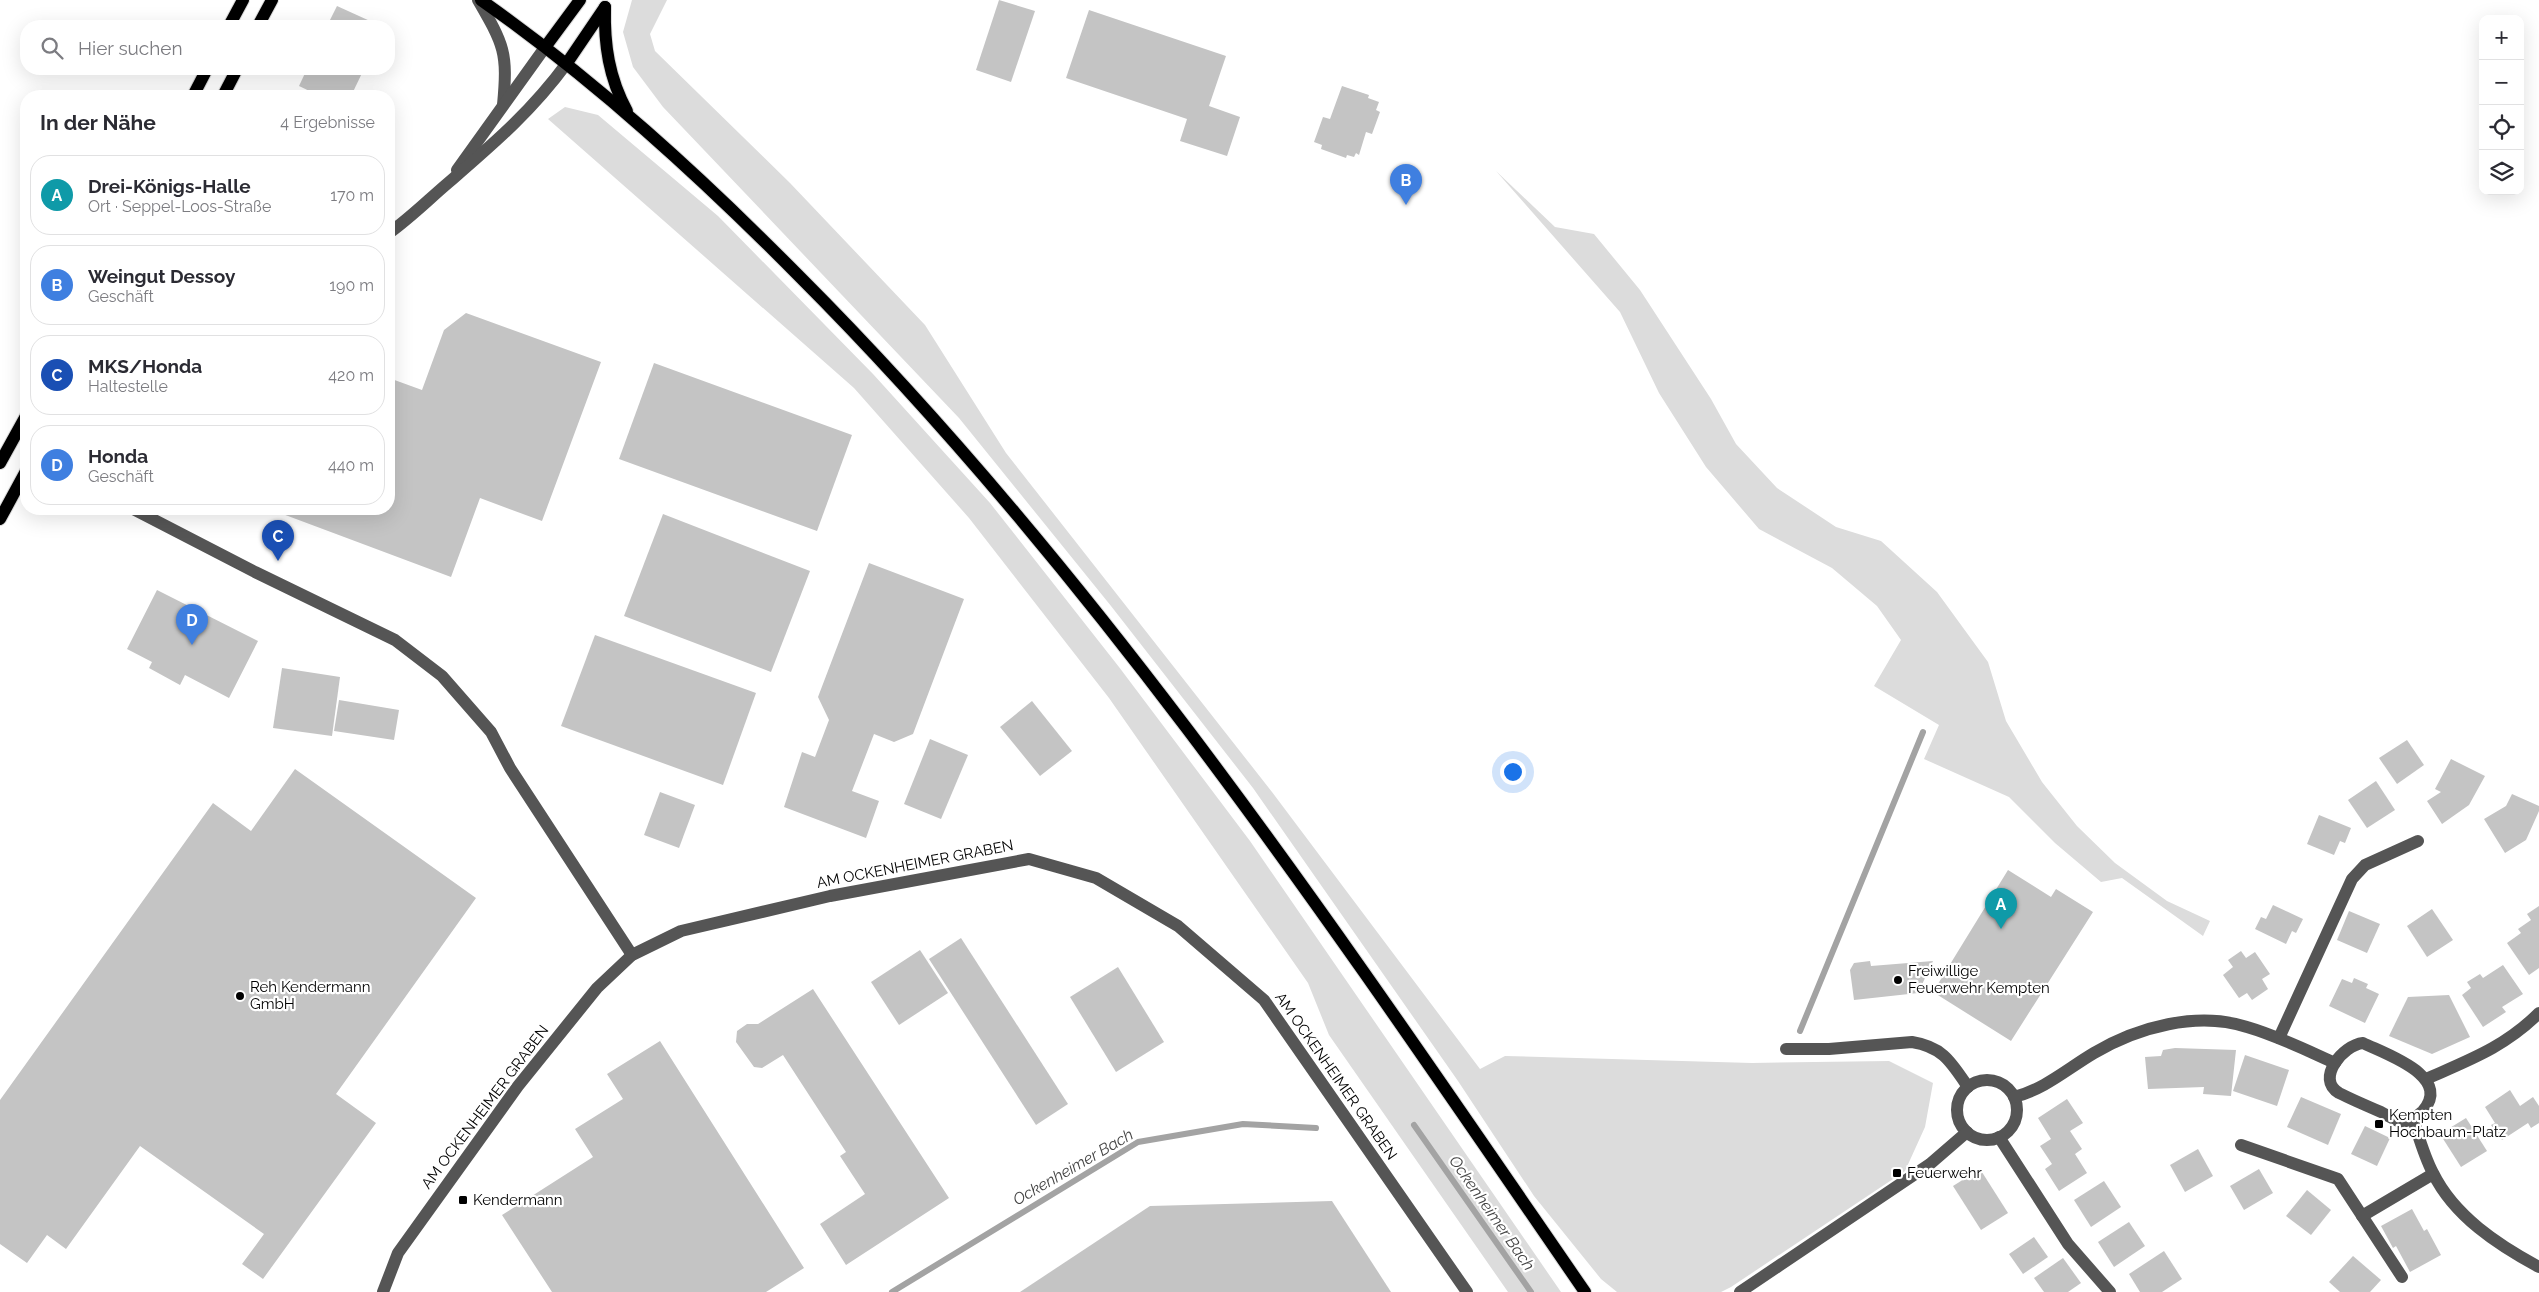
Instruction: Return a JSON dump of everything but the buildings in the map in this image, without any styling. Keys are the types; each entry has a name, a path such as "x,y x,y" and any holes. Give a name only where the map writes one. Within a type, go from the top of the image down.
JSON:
{"main road":[{"path":"232,20 243,0"},
{"path":"261,20 272,0"},
{"path":"480,0 546,46 689,168 884,363 959,445 1075,584 1164,697 1298,878 1585,1292"},
{"path":"546,46 580,0"},
{"path":"567,63 606,4"},
{"path":"606,4 606,53 617,90 631,117"},
{"path":"196,90 204,75"},
{"path":"226,90 234,75"},
{"path":"0,463 20,427"},
{"path":"0,519 20,482"}],"street":[{"path":"480,0 505,54 506,69 503,105"},
{"path":"446,184 546,46"},
{"path":"395,228 422,207 517,121 542,96 567,63"},
{"path":"145,515 255,572 395,640 442,676 491,732 510,768 632,955"},
{"path":"2279,1038 2352,880 2365,865 2418,841"},
{"name":"AM OCKENHEIMER GRABEN","path":"383,1292 398,1253 518,1086 597,988 632,955 688,929 830,896 1028,859 1096,878 1178,926 1264,1000 1467,1292"},
{"path":"2426,1079 2490,1051 2517,1033 2539,1013"},
{"path":"2014,1097 2041,1088 2116,1041 2160,1026 2190,1022 2229,1023 2279,1038 2335,1063"},
{"path":"1786,1049 1829,1049 1912,1042 1924,1044 1942,1052 1968,1087"},
{"path":"2363,1043 2415,1069 2426,1079 2429,1089 2427,1104 2421,1113 2413,1119 2398,1121 2335,1091 2330,1078 2335,1063 2348,1048 2363,1043"},
{"path":"1984,1080 1994,1080 2002,1084 2014,1097 2017,1113 2015,1120 2006,1133 1999,1137 1982,1139 1967,1132 1961,1126 1957,1109 1962,1093 1968,1087 1984,1080"},
{"path":"2413,1119 2433,1174 2454,1206 2476,1226 2539,1267"},
{"path":"1741,1292 1930,1164 1967,1132"},
{"path":"1999,1137 2068,1244 2110,1292"},
{"path":"2241,1145 2338,1179 2402,1277"},
{"path":"2362,1216 2433,1174"}],"shaded area":[{"path":"632,0 667,0 650,34 655,51 790,183 925,325 1006,453 1272,792 1480,1069 1505,1056 1752,1063 1889,1061 1933,1083 1925,1127 1905,1171 1721,1292 1617,1292 1601,1279 1534,1196 1458,1081 1253,788 1111,606 959,418 663,107 633,67 623,32"},
{"path":"565,107 598,115 718,216 873,374 990,503 1119,667 1250,841 1561,1292 1508,1292 1329,1035 1308,983 1109,698 969,518 854,388 548,119"},
{"path":"1496,171 1555,227 1594,234 1640,290 1711,399 1736,444 1777,488 1836,527 1881,541 1937,592 1988,662 2006,721 2042,782 2077,826 2115,863 2167,901 2210,921 2203,936 2122,878 2101,882 2055,843 2009,797 1924,759 1939,725 1874,686 1901,640 1877,606 1832,568 1759,529 1706,467 1659,393 1620,312"}],"waterway":[{"path":"1800,1031 1923,732"},
{"name":"Ockenheimer Bach","path":"892,1292 1138,1142 1243,1124 1316,1128"},
{"name":"Ockenheimer Bach","path":"1414,1125 1531,1292"}],"place":[{"name":"Weingut Dessoy","path":"1406,205"},
{"name":"MKS/Honda","path":"278,561"},
{"name":"Honda","path":"192,645"},
{"name":"Drei-Königs-Halle","path":"2001,929"},
{"name":"Freiwillige Feuerwehr Kempten","path":"1898,980"},
{"name":"Reh Kendermann GmbH","path":"240,996"},
{"name":"Kempten Hochbaum-Platz","path":"2379,1124"},
{"name":"Feuerwehr","path":"1897,1173"},
{"name":"Kendermann","path":"463,1200"}]}
